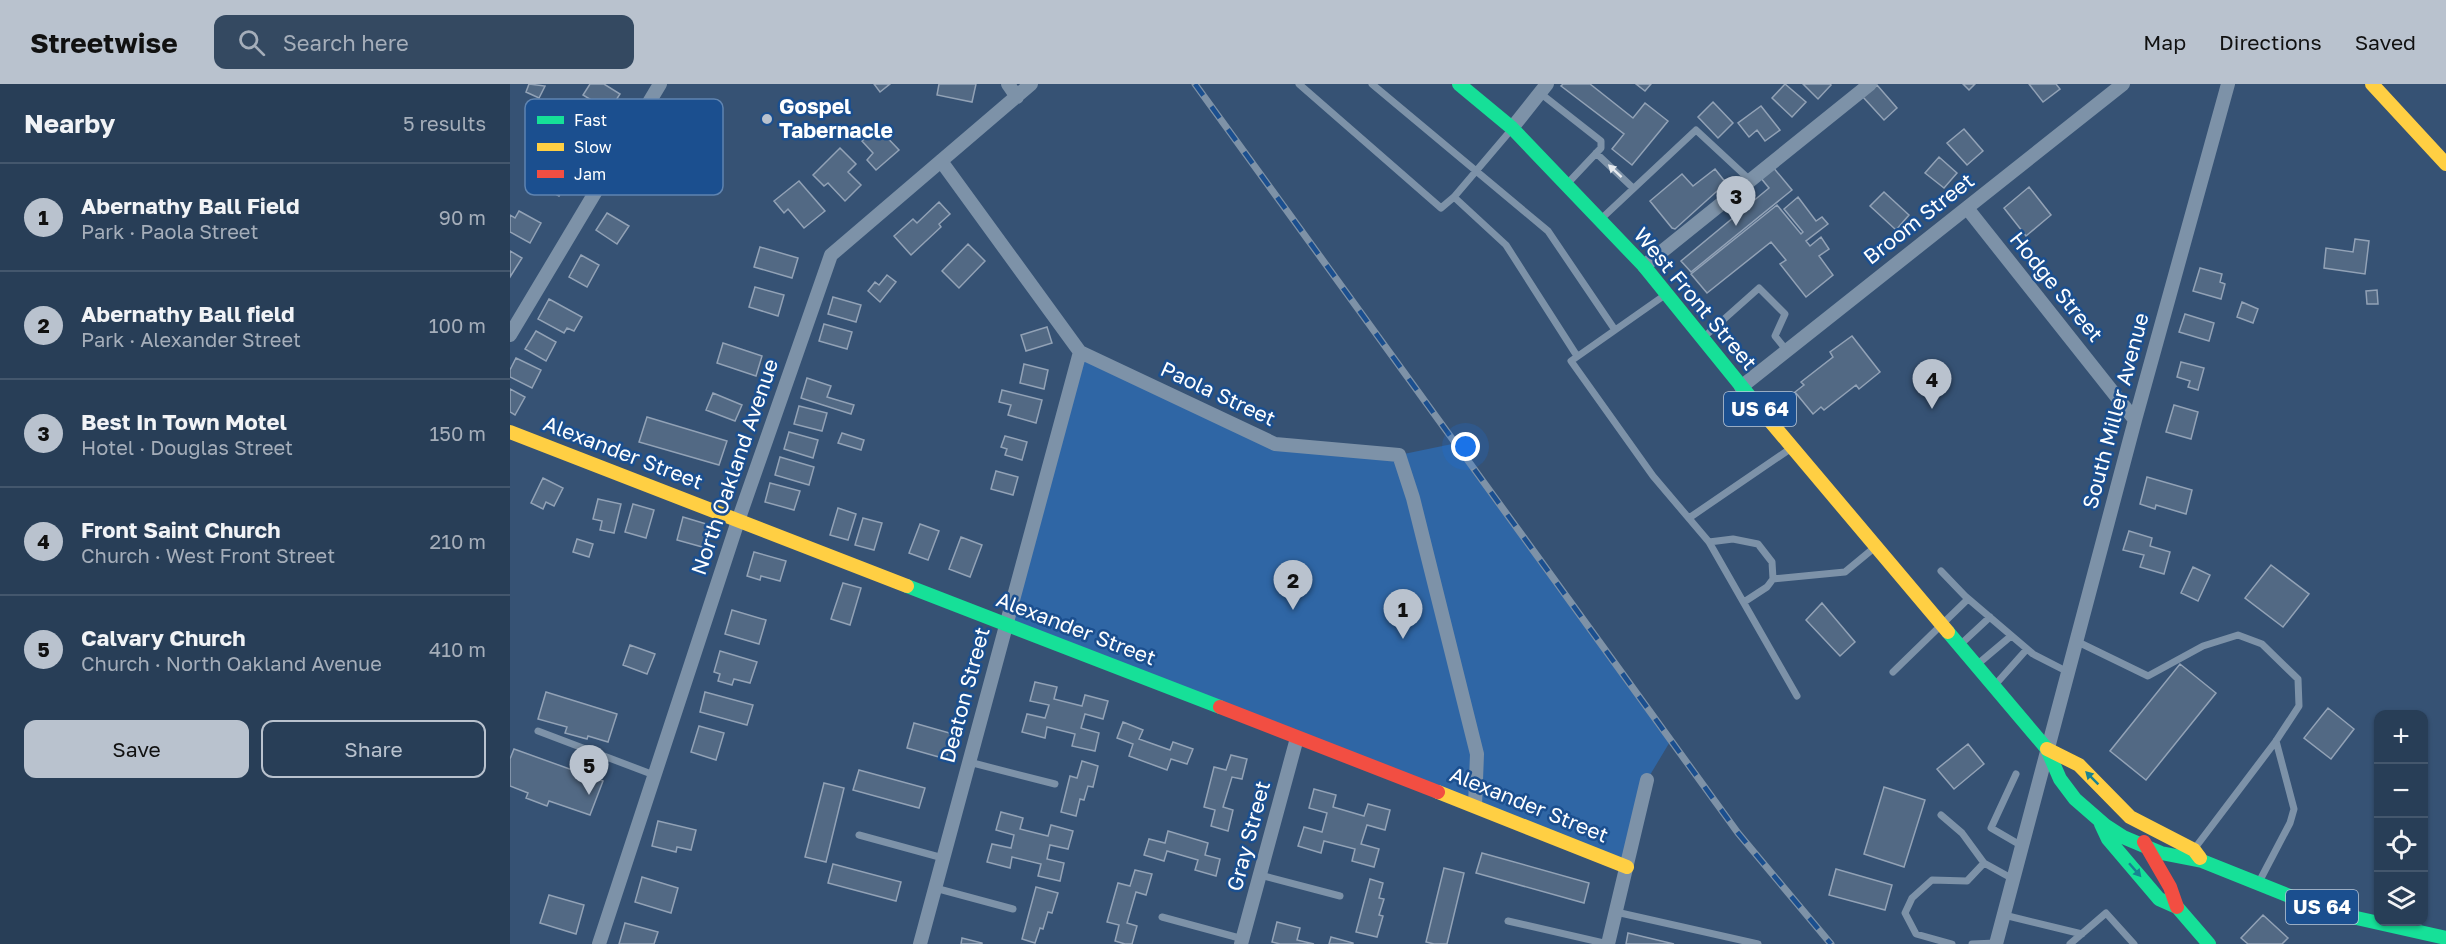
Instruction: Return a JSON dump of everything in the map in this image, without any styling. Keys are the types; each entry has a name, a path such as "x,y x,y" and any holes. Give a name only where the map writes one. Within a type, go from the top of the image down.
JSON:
{"main road":[{"name":"West Front Street","path":"1459,84 1512,128 1644,266 1741,387 2047,749 2061,782 2101,824 2108,839 2160,899 2177,908"},
{"path":"2372,84 2446,164"},
{"name":"Alexander Street","path":"510,432 1627,867"},
{"name":"West Front Street","path":"2047,749 2079,765 2130,817 2170,887 2177,908 2205,942"},
{"name":"US 64","path":"2130,817 2198,855 2258,884 2339,914 2446,938"},
{"path":"2101,824 2116,835 2147,849 2187,860 2198,855"}],"street":[{"path":"651,99 660,84"},
{"path":"1008,84 1017,97"},
{"name":"North Oakland Avenue","path":"598,944 738,520 831,255 1031,84"},
{"path":"1644,266 1870,84"},
{"name":"Broom Street","path":"1741,387 2123,84"},
{"name":"South Miller Avenue","path":"1996,944 2135,420 2228,84"},
{"path":"1512,128 1544,88"},
{"name":"Paola Street","path":"941,161 1080,352 1275,444 1399,455 1413,498 1477,754 1475,806"},
{"path":"510,335 594,195"},
{"name":"Hodge Street","path":"1966,208 2135,420"},
{"name":"Deaton Street","path":"920,944 1080,352"},
{"name":"Gray Street","path":"1242,941 1297,738"},
{"path":"1608,944 1647,780"}],"lane":[{"path":"1299,84 1441,208 1512,128"},
{"path":"1372,84 1548,231 1615,330"},
{"path":"1544,88 1601,141 1601,148 1567,185"},
{"path":"1600,220 1696,130 1751,181"},
{"path":"1596,153 1633,189"},
{"path":"1454,196 1506,244 1577,356"},
{"path":"1702,339 1759,288 1785,314 1775,336 1787,351"},
{"path":"1666,294 1571,361 1653,476 1709,542 1797,696"},
{"path":"1689,518 1792,447"},
{"path":"1709,542 1733,539 1758,544 1772,562 1773,579 1767,587 1744,602"},
{"path":"1773,579 1845,572 1876,546"},
{"path":"1941,571 1968,599 2027,649 2068,672"},
{"path":"1893,672 1968,599"},
{"path":"1960,646 1990,617"},
{"path":"2076,641 2148,676 2203,646 2238,635 2262,644 2298,679 2299,706 2198,855"},
{"path":"1976,665 2011,636"},
{"path":"1994,687 2027,649"},
{"path":"538,731 654,775"},
{"path":"2258,884 2290,823 2294,809 2276,741"},
{"path":"969,762 1055,784"},
{"path":"2016,774 1991,828 2022,846"},
{"path":"1941,815 1962,833 1984,863 2013,879"},
{"path":"859,835 943,858"},
{"path":"1952,944 1916,934 1905,913 1912,898 1932,880 1967,881 1984,863"},
{"path":"1260,875 1340,896"},
{"path":"935,888 1013,909"},
{"path":"1616,912 1758,944"},
{"path":"2070,944 2106,913 2134,944"},
{"path":"2004,915 2082,934"},
{"path":"1162,917 1242,941"},
{"path":"1508,921 1608,944"},
{"path":"1972,944 1996,944"}],"shaded area":[{"path":"1080,352 1275,444 1399,455 1457,443 1671,740 1647,780 1627,867 1006,625"}],"building":[{"path":"529,84 545,86 539,98 526,92"},
{"path":"590,84 604,84 620,94 617,99 590,99 583,95"},
{"path":"874,84 890,84 880,92"},
{"path":"939,84 976,84 972,102 937,95"},
{"path":"1563,84 1590,84 1633,118 1645,103 1668,121 1632,165 1612,149 1624,134 1561,86"},
{"path":"1636,84 1651,84 1645,91"},
{"path":"1785,84 1806,102 1792,117 1772,98"},
{"path":"1803,84 1830,84 1831,85 1818,99"},
{"path":"1963,84 1975,84 1969,90"},
{"path":"2029,84 2056,84 2060,89 2043,102"},
{"path":"1877,85 1897,108 1884,120 1863,97"},
{"path":"1713,102 1733,123 1718,138 1698,117"},
{"path":"1761,106 1780,130 1765,141 1757,130 1749,137 1738,123"},
{"path":"877,127 899,150 876,170 867,160 873,153 862,141"},
{"path":"1964,129 1983,151 1967,165 1947,143"},
{"path":"840,148 856,164 848,172 861,185 845,201 828,183 824,186 813,175"},
{"path":"1939,157 1957,173 1944,188 1925,173"},
{"path":"1772,166 1792,190 1691,272 1681,261 1769,188 1760,177"},
{"path":"1715,169 1726,183 1675,229 1672,228 1650,201 1682,174 1693,186"},
{"path":"799,181 825,211 804,228 788,209 784,213 774,201"},
{"path":"2029,187 2051,215 2026,236 2004,208"},
{"path":"1884,192 1909,215 1896,230 1870,206"},
{"path":"1798,197 1816,221 1822,217 1828,224 1806,241 1810,246 1821,237 1829,249 1819,256 1833,275 1806,297 1780,264 1786,260 1771,242 1707,293 1691,274 1777,205 1801,234 1803,232 1784,209"},
{"path":"939,202 950,214 939,224 941,227 911,255 894,236 913,219 917,223"},
{"path":"519,211 541,223 530,243 510,232 510,215 515,218"},
{"path":"607,213 629,226 617,244 596,230"},
{"path":"2355,239 2369,241 2365,274 2324,268 2326,248 2353,252"},
{"path":"968,244 985,261 959,288 942,271"},
{"path":"760,247 798,258 792,278 754,267"},
{"path":"510,251 522,258 510,277"},
{"path":"581,255 599,265 587,287 569,277"},
{"path":"2200,268 2222,274 2220,282 2225,284 2221,299 2193,291"},
{"path":"887,275 896,282 880,302 868,291 875,282 879,285"},
{"path":"755,287 784,295 778,316 749,307"},
{"path":"2377,290 2378,304 2367,304 2366,291"},
{"path":"833,297 861,305 856,322 828,314"},
{"path":"549,299 582,317 574,331 567,328 564,333 538,319"},
{"path":"2242,302 2258,309 2253,323 2237,317"},
{"path":"2185,314 2214,323 2209,341 2179,332"},
{"path":"824,324 852,332 847,349 819,341"},
{"path":"1047,327 1052,343 1026,351 1021,335"},
{"path":"536,331 556,342 546,361 525,349"},
{"path":"1852,336 1880,372 1859,389 1856,385 1824,410 1821,407 1813,414 1795,392 1804,385 1801,382 1833,357 1830,352"},
{"path":"723,343 762,356 756,376 717,363"},
{"path":"516,358 541,370 532,388 510,377 510,370"},
{"path":"2181,362 2204,368 2198,390 2188,387 2190,381 2177,377"},
{"path":"1024,364 1048,370 1044,389 1020,383"},
{"path":"807,378 831,386 827,397 854,405 851,414 801,398"},
{"path":"510,389 525,397 515,415 510,412"},
{"path":"1002,390 1042,400 1036,423 1008,415 1011,405 999,402"},
{"path":"713,393 742,405 735,421 706,410"},
{"path":"2174,405 2198,412 2191,439 2166,432"},
{"path":"799,406 827,413 822,431 794,424"},
{"path":"647,417 727,441 719,465 639,442"},
{"path":"789,432 818,440 813,458 784,449"},
{"path":"842,433 864,440 861,450 838,443"},
{"path":"1005,436 1027,442 1022,460 1005,455 1007,449 1001,447"},
{"path":"780,457 814,467 809,485 775,475"},
{"path":"996,471 1018,477 1013,495 991,489"},
{"path":"2147,477 2192,490 2186,514 2156,505 2155,509 2140,504"},
{"path":"543,478 563,488 554,506 546,502 543,509 531,503"},
{"path":"770,483 800,491 794,510 765,502"},
{"path":"598,499 621,504 614,533 600,530 602,521 593,519"},
{"path":"633,504 654,510 646,538 625,532"},
{"path":"838,508 856,514 848,540 830,535"},
{"path":"683,517 713,526 706,548 677,540"},
{"path":"863,518 882,523 874,550 855,545"},
{"path":"920,524 939,531 928,560 909,553"},
{"path":"2129,531 2152,538 2150,546 2170,552 2164,574 2140,567 2144,555 2123,550"},
{"path":"961,537 982,545 970,577 949,569"},
{"path":"577,539 593,544 589,557 573,552"},
{"path":"754,552 786,561 780,581 761,576 760,580 747,576"},
{"path":"2271,565 2309,594 2283,627 2245,598"},
{"path":"2193,567 2210,575 2198,601 2181,593"},
{"path":"843,583 861,588 850,625 831,619"},
{"path":"1822,603 1855,642 1840,656 1806,620"},
{"path":"732,610 766,620 759,644 725,634"},
{"path":"630,645 655,654 647,674 623,665"},
{"path":"720,651 757,662 750,683 734,679 732,685 718,681 720,674 714,672"},
{"path":"2180,664 2216,693 2146,780 2110,751"},
{"path":"1035,682 1057,687 1054,699 1082,706 1085,695 1108,701 1103,719 1085,714 1081,728 1099,733 1095,751 1072,746 1075,734 1047,727 1045,738 1022,732 1027,714 1045,718 1049,705 1030,701"},
{"path":"546,692 617,714 608,742 565,733 567,727 538,719"},
{"path":"705,692 753,705 747,725 700,712"},
{"path":"2328,708 2354,729 2331,759 2304,738"},
{"path":"1123,722 1143,730 1139,739 1170,750 1173,742 1193,749 1187,764 1171,759 1167,770 1129,756 1133,744 1117,738"},
{"path":"914,723 953,734 946,759 907,748"},
{"path":"699,726 724,733 716,760 691,752"},
{"path":"1968,744 1984,764 1954,789 1937,769"},
{"path":"514,749 603,781 590,815 549,801 547,806 526,798 528,793 510,786 510,759"},
{"path":"1231,755 1247,759 1242,779 1232,777 1223,807 1233,810 1228,831 1211,826 1215,810 1204,807 1214,767 1226,770"},
{"path":"1082,761 1098,766 1093,787 1088,786 1084,800 1080,799 1076,816 1061,812 1070,776 1077,778"},
{"path":"859,770 925,788 919,808 853,790"},
{"path":"824,783 844,788 826,862 805,857"},
{"path":"1884,787 1925,800 1904,867 1864,854"},
{"path":"1314,789 1336,795 1333,807 1364,816 1368,804 1390,810 1385,830 1367,825 1361,844 1379,849 1374,867 1352,861 1355,849 1324,841 1321,853 1298,846 1304,827 1322,832 1327,813 1309,808"},
{"path":"1001,812 1023,818 1020,829 1048,836 1051,825 1073,831 1068,849 1050,845 1047,859 1064,863 1060,881 1038,876 1041,864 1012,857 1010,868 987,862 992,844 1011,848 1014,835 996,830"},
{"path":"658,821 696,830 691,850 677,847 676,852 652,846"},
{"path":"1168,831 1208,843 1205,855 1220,859 1216,876 1195,870 1198,860 1167,851 1164,861 1144,855 1149,839 1165,843"},
{"path":"1482,853 1589,883 1584,903 1476,873"},
{"path":"833,864 901,882 896,901 828,883"},
{"path":"1444,868 1464,873 1447,944 1434,944 1426,942"},
{"path":"1836,869 1892,885 1885,910 1829,895"},
{"path":"1135,870 1152,874 1146,895 1136,892 1127,923 1137,926 1132,944 1125,944 1115,941 1119,925 1107,922 1118,883 1130,886"},
{"path":"642,877 678,888 671,913 635,902"},
{"path":"1370,879 1383,883 1379,898 1384,899 1379,915 1383,916 1377,937 1356,932"},
{"path":"1036,887 1058,893 1052,913 1048,912 1043,929 1040,928 1035,943 1022,939"},
{"path":"549,895 584,905 576,934 540,923"},
{"path":"2263,915 2288,938 2282,944 2248,944 2241,938"},
{"path":"1277,922 1300,928 1297,940 1314,944 1272,942"},
{"path":"625,923 658,932 654,944 619,944"},
{"path":"1628,933 1674,944 1626,944"},
{"path":"1331,937 1353,943 1353,944 1329,944"},
{"path":"962,938 982,943 982,944 961,944"}],"railway":[{"path":"1195,84 1738,833 1831,944"}],"traffic: fast":[{"path":"1459,84 1512,128 1644,266 1759,408"},
{"path":"907,586 1220,707"},
{"path":"1948,632 2047,749 2060,779 2075,799 2106,826 2123,837 2161,853 2202,861 2292,897 2352,917 2446,938"},
{"path":"2101,824 2108,839 2159,899 2177,907 2209,944"}],"traffic: slow":[{"path":"2372,84 2446,164"},
{"path":"1759,408 1948,632"},
{"path":"510,432 907,586"},
{"path":"2047,749 2079,765 2130,817 2194,850 2200,858"},
{"path":"1438,792 1627,867"}],"traffic: jam":[{"path":"1220,707 1438,792"},
{"path":"2144,842 2170,887 2177,907"}],"place":[{"name":"Gospel Tabernacle","path":"767,119"},
{"name":"Best In Town Motel","path":"1736,226"},
{"name":"Front Saint Church","path":"1932,409"},
{"name":"Abernathy Ball field","path":"1293,610"},
{"name":"Abernathy Ball Field","path":"1403,639"},
{"name":"Calvary Church","path":"589,795"}]}
